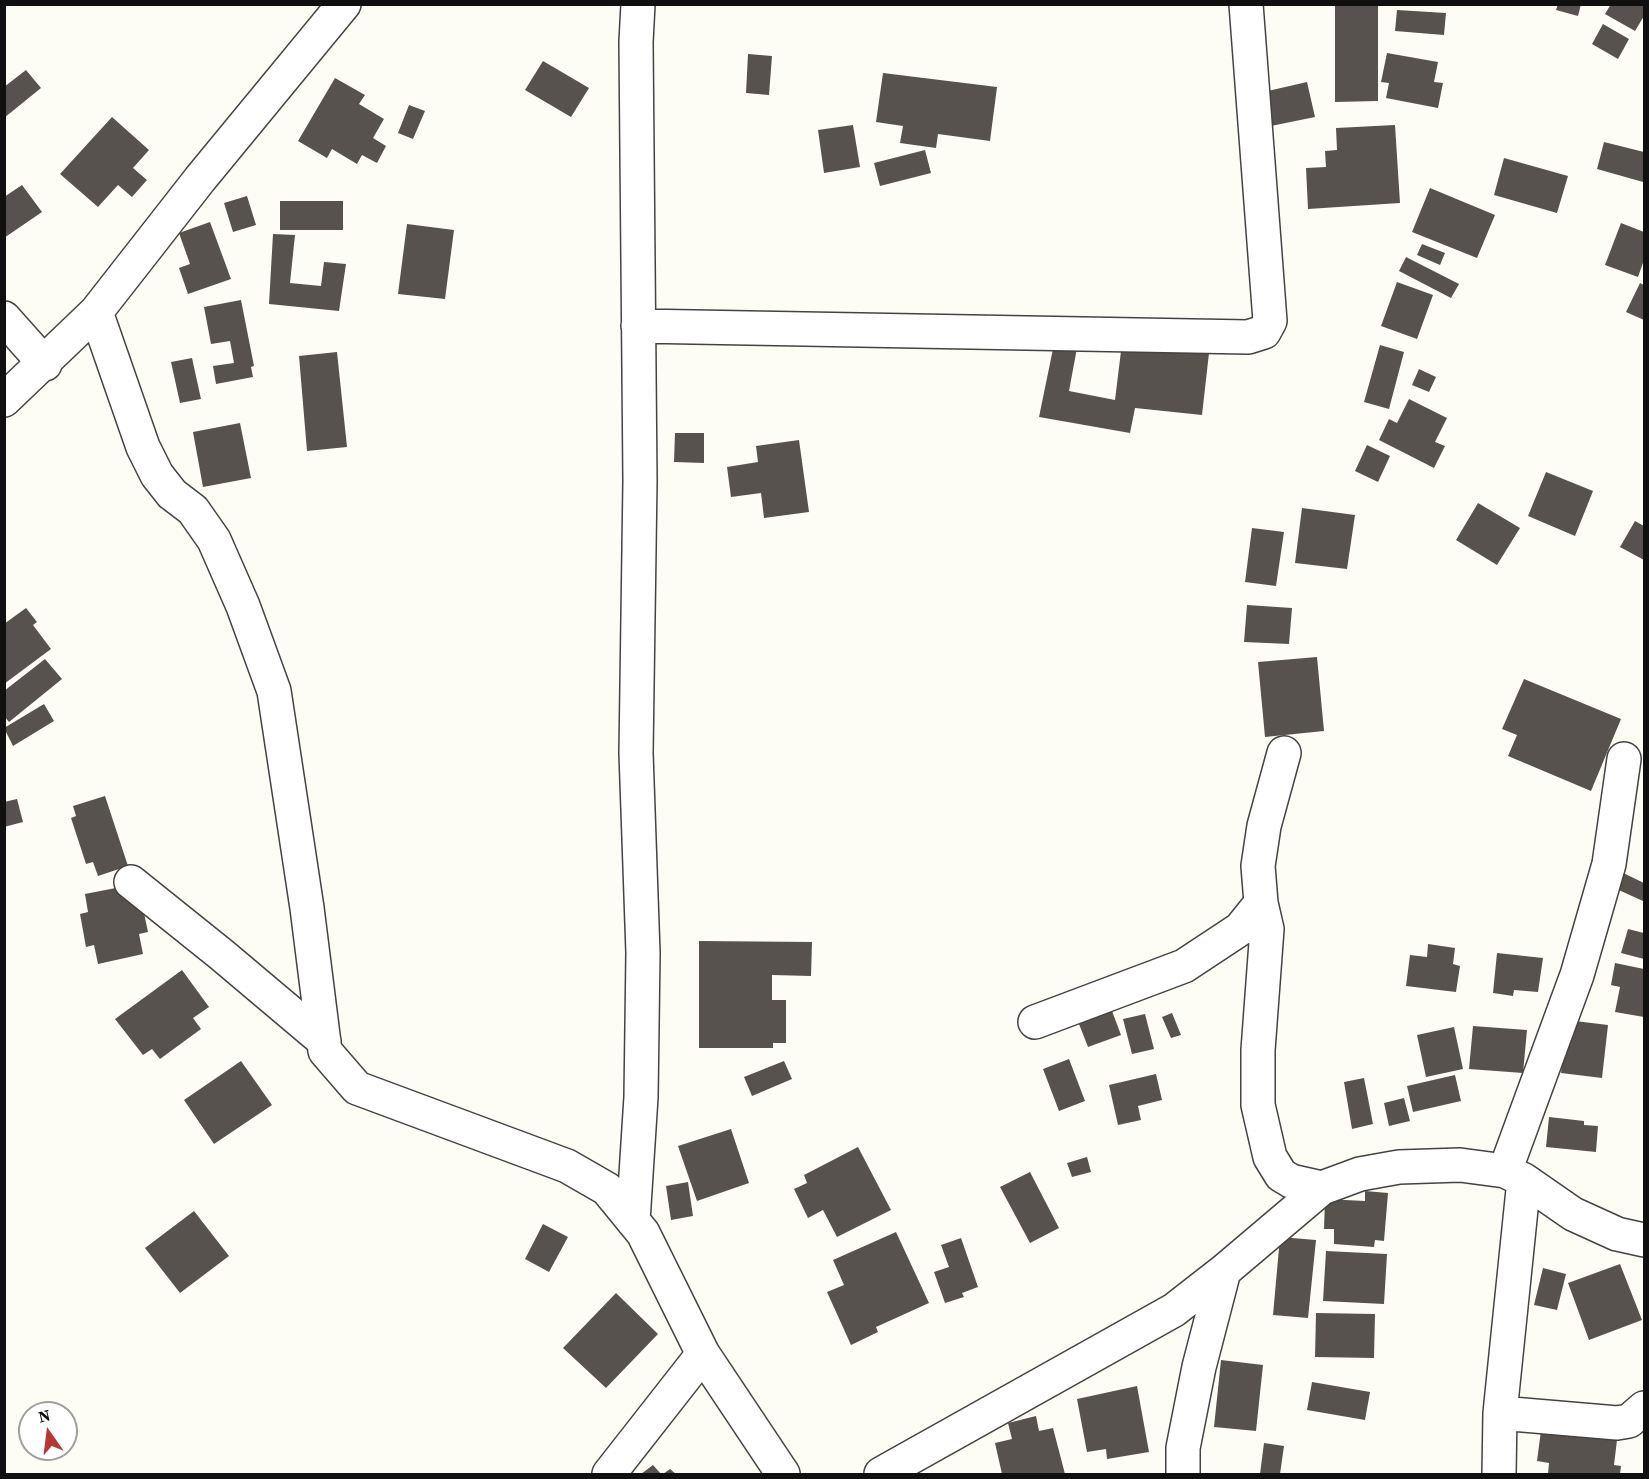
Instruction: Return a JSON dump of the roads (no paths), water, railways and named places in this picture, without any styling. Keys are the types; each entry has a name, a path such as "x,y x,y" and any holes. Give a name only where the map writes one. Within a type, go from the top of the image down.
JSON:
{"street":[{"path":"4,400 45,364 96,312 200,178 344,4"},
{"path":"633,1221 641,1097 643,953 636,753 640,481 636,42 638,4"},
{"path":"638,326 1248,337 1264,332 1270,321 1246,4"},
{"path":"96,312 143,447 172,494 193,510 214,540 243,606 274,691 326,1051 357,1088 567,1166 607,1189 643,1233 703,1354 783,1474"},
{"path":"4,318 45,364"},
{"path":"1284,753 1264,826 1260,856 1261,903 1267,929 1258,1050 1258,1105 1270,1157 1281,1175 1291,1181 1323,1188"},
{"path":"1499,1474 1500,1413 1514,1176 1609,864 1624,759"},
{"path":"131,882 324,1041"},
{"path":"1035,1022 1184,966 1240,930 1261,903"},
{"path":"881,1474 1174,1310 1323,1188 1359,1174 1399,1167 1460,1165 1514,1176 1573,1214 1617,1234 1644,1240"},
{"path":"1183,1474 1183,1448 1199,1367 1224,1271"},
{"path":"609,1474 703,1354"},
{"path":"1500,1413 1617,1423 1629,1421 1644,1408"}]}
